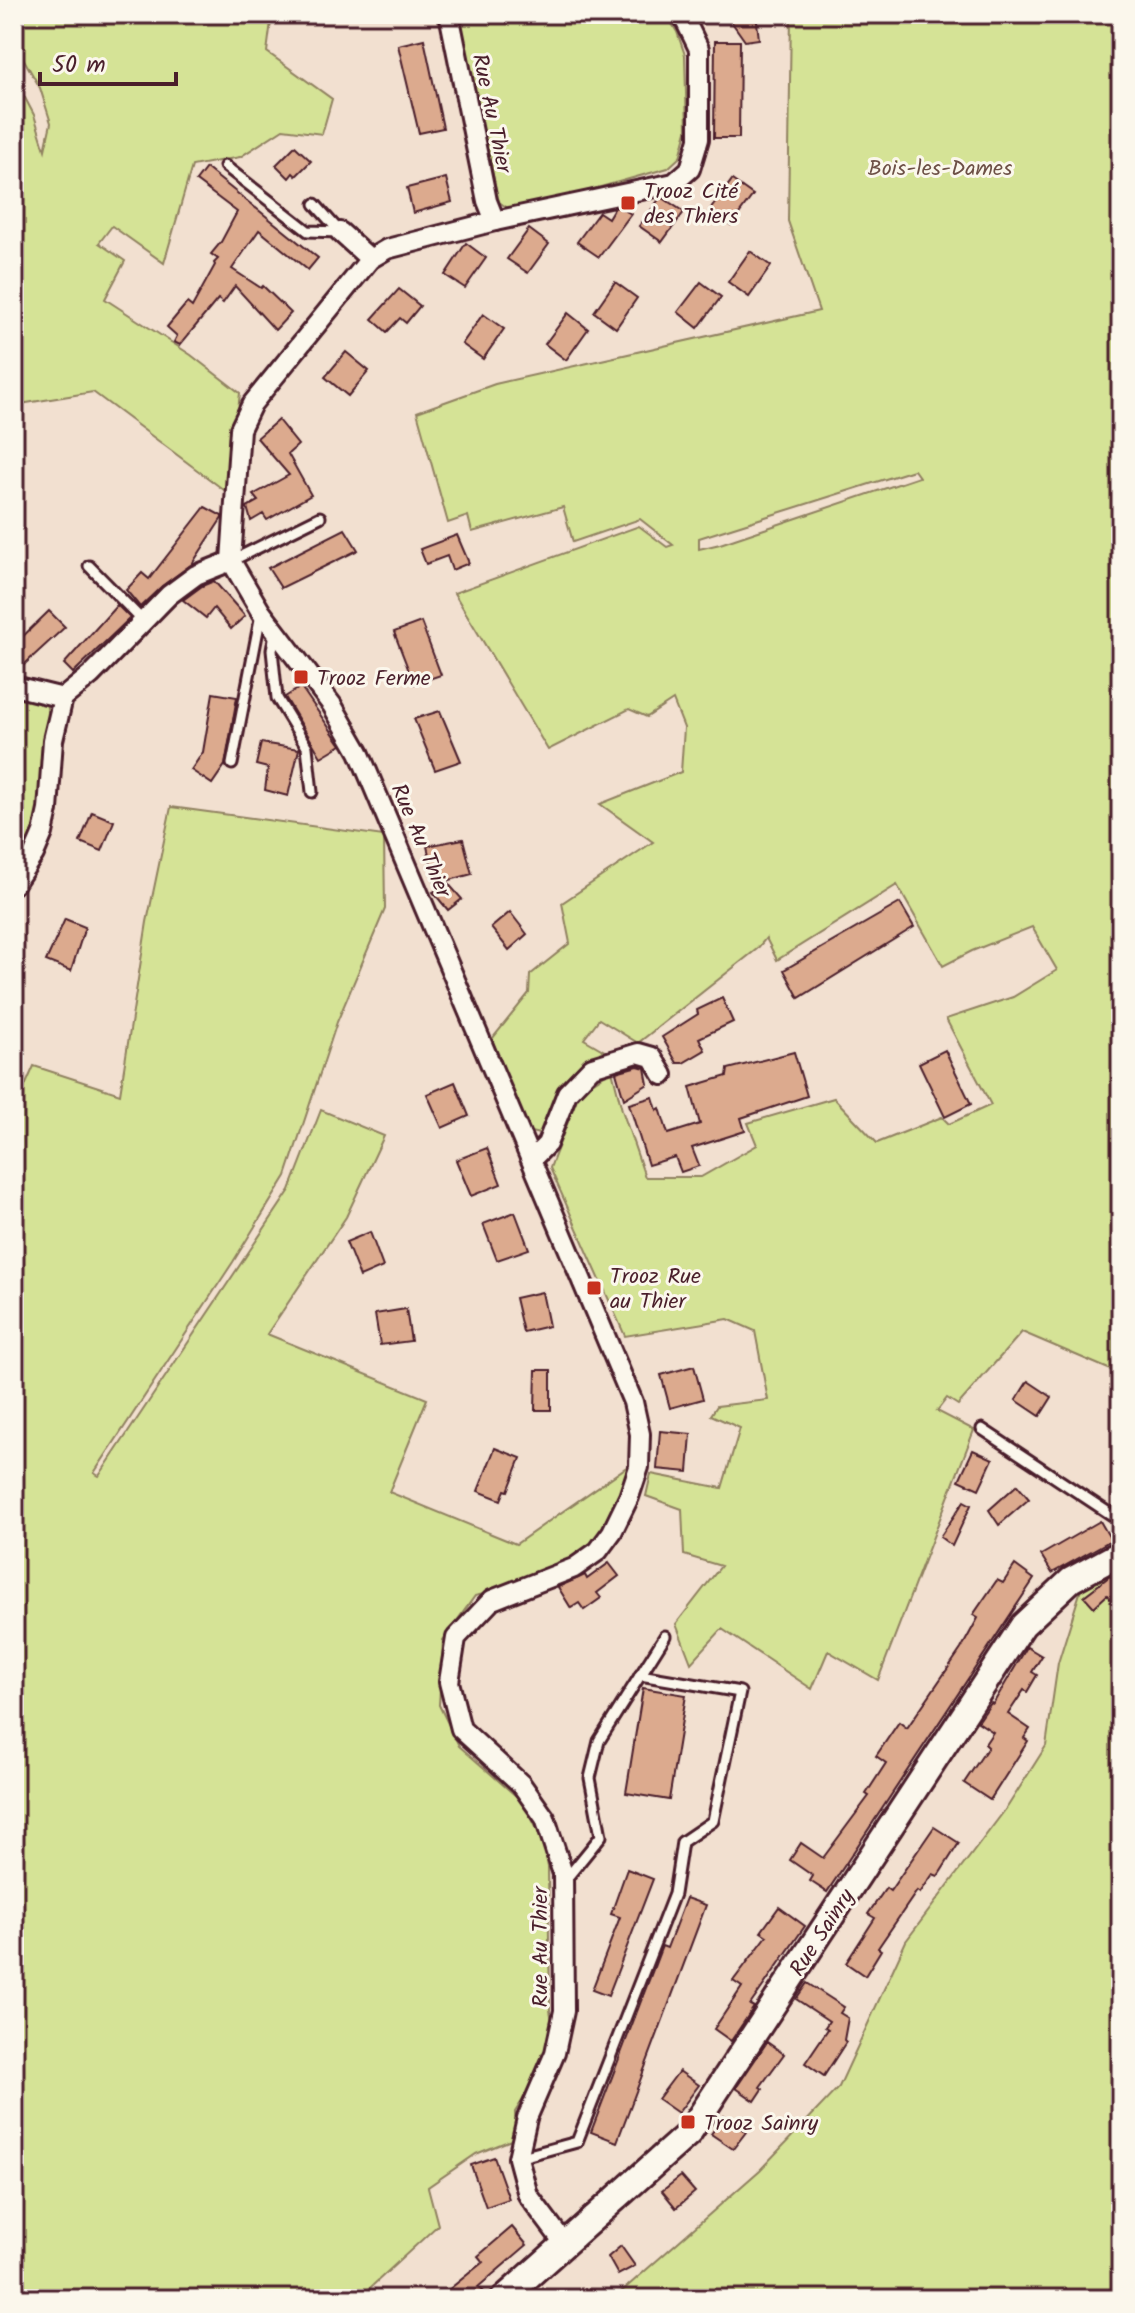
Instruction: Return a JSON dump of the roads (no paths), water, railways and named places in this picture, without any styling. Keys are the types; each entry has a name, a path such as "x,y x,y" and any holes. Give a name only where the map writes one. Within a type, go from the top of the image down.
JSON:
{"street":[{"name":"Rue Au Thier","path":"449,14 487,201 495,221"},
{"path":"14,884 34,854 43,833 48,810 53,740 63,698 91,675 142,620 196,575 231,561 240,429 252,404 370,259 387,249 495,221 674,183 690,169 699,139 699,49 682,14"},
{"path":"340,232 370,259"},
{"name":"Rue Au Thier","path":"231,561 261,612 332,705 359,752 633,1402 640,1434 639,1467 629,1497 612,1532 598,1551 574,1568 492,1600 456,1638 449,1682 461,1729 521,1784 545,1818 563,1874 564,2011 555,2053 527,2118 518,2158 528,2195 564,2243"},
{"path":"14,686 63,698"},
{"path":"532,1159 547,1144 567,1093 592,1067 638,1053 652,1057 663,1075"},
{"name":"Rue Sainry","path":"503,2299 689,2133 1023,1625 1071,1580 1121,1553"}],"lane":[{"path":"225,166 308,231 340,232"},
{"path":"315,204 340,232"},
{"path":"231,561 320,517"},
{"path":"89,566 142,620"},
{"path":"232,764 261,612"},
{"path":"275,631 272,650 277,698 307,747 312,792"},
{"path":"982,1429 1121,1521"},
{"path":"563,1882 601,1836 590,1778 599,1741 665,1636"},
{"path":"518,2158 577,2142 674,1894 682,1842 713,1821 740,1692 640,1675"}],"place":[{"name":"Trooz Cité des Thiers","path":"628,203"},
{"name":"Trooz Ferme","path":"301,677"},
{"name":"Trooz Rue au Thier","path":"594,1288"},
{"name":"Trooz Sainry","path":"688,2122"}],"park label":[{"name":"Bois-les-Dames","path":"940,167"}]}
